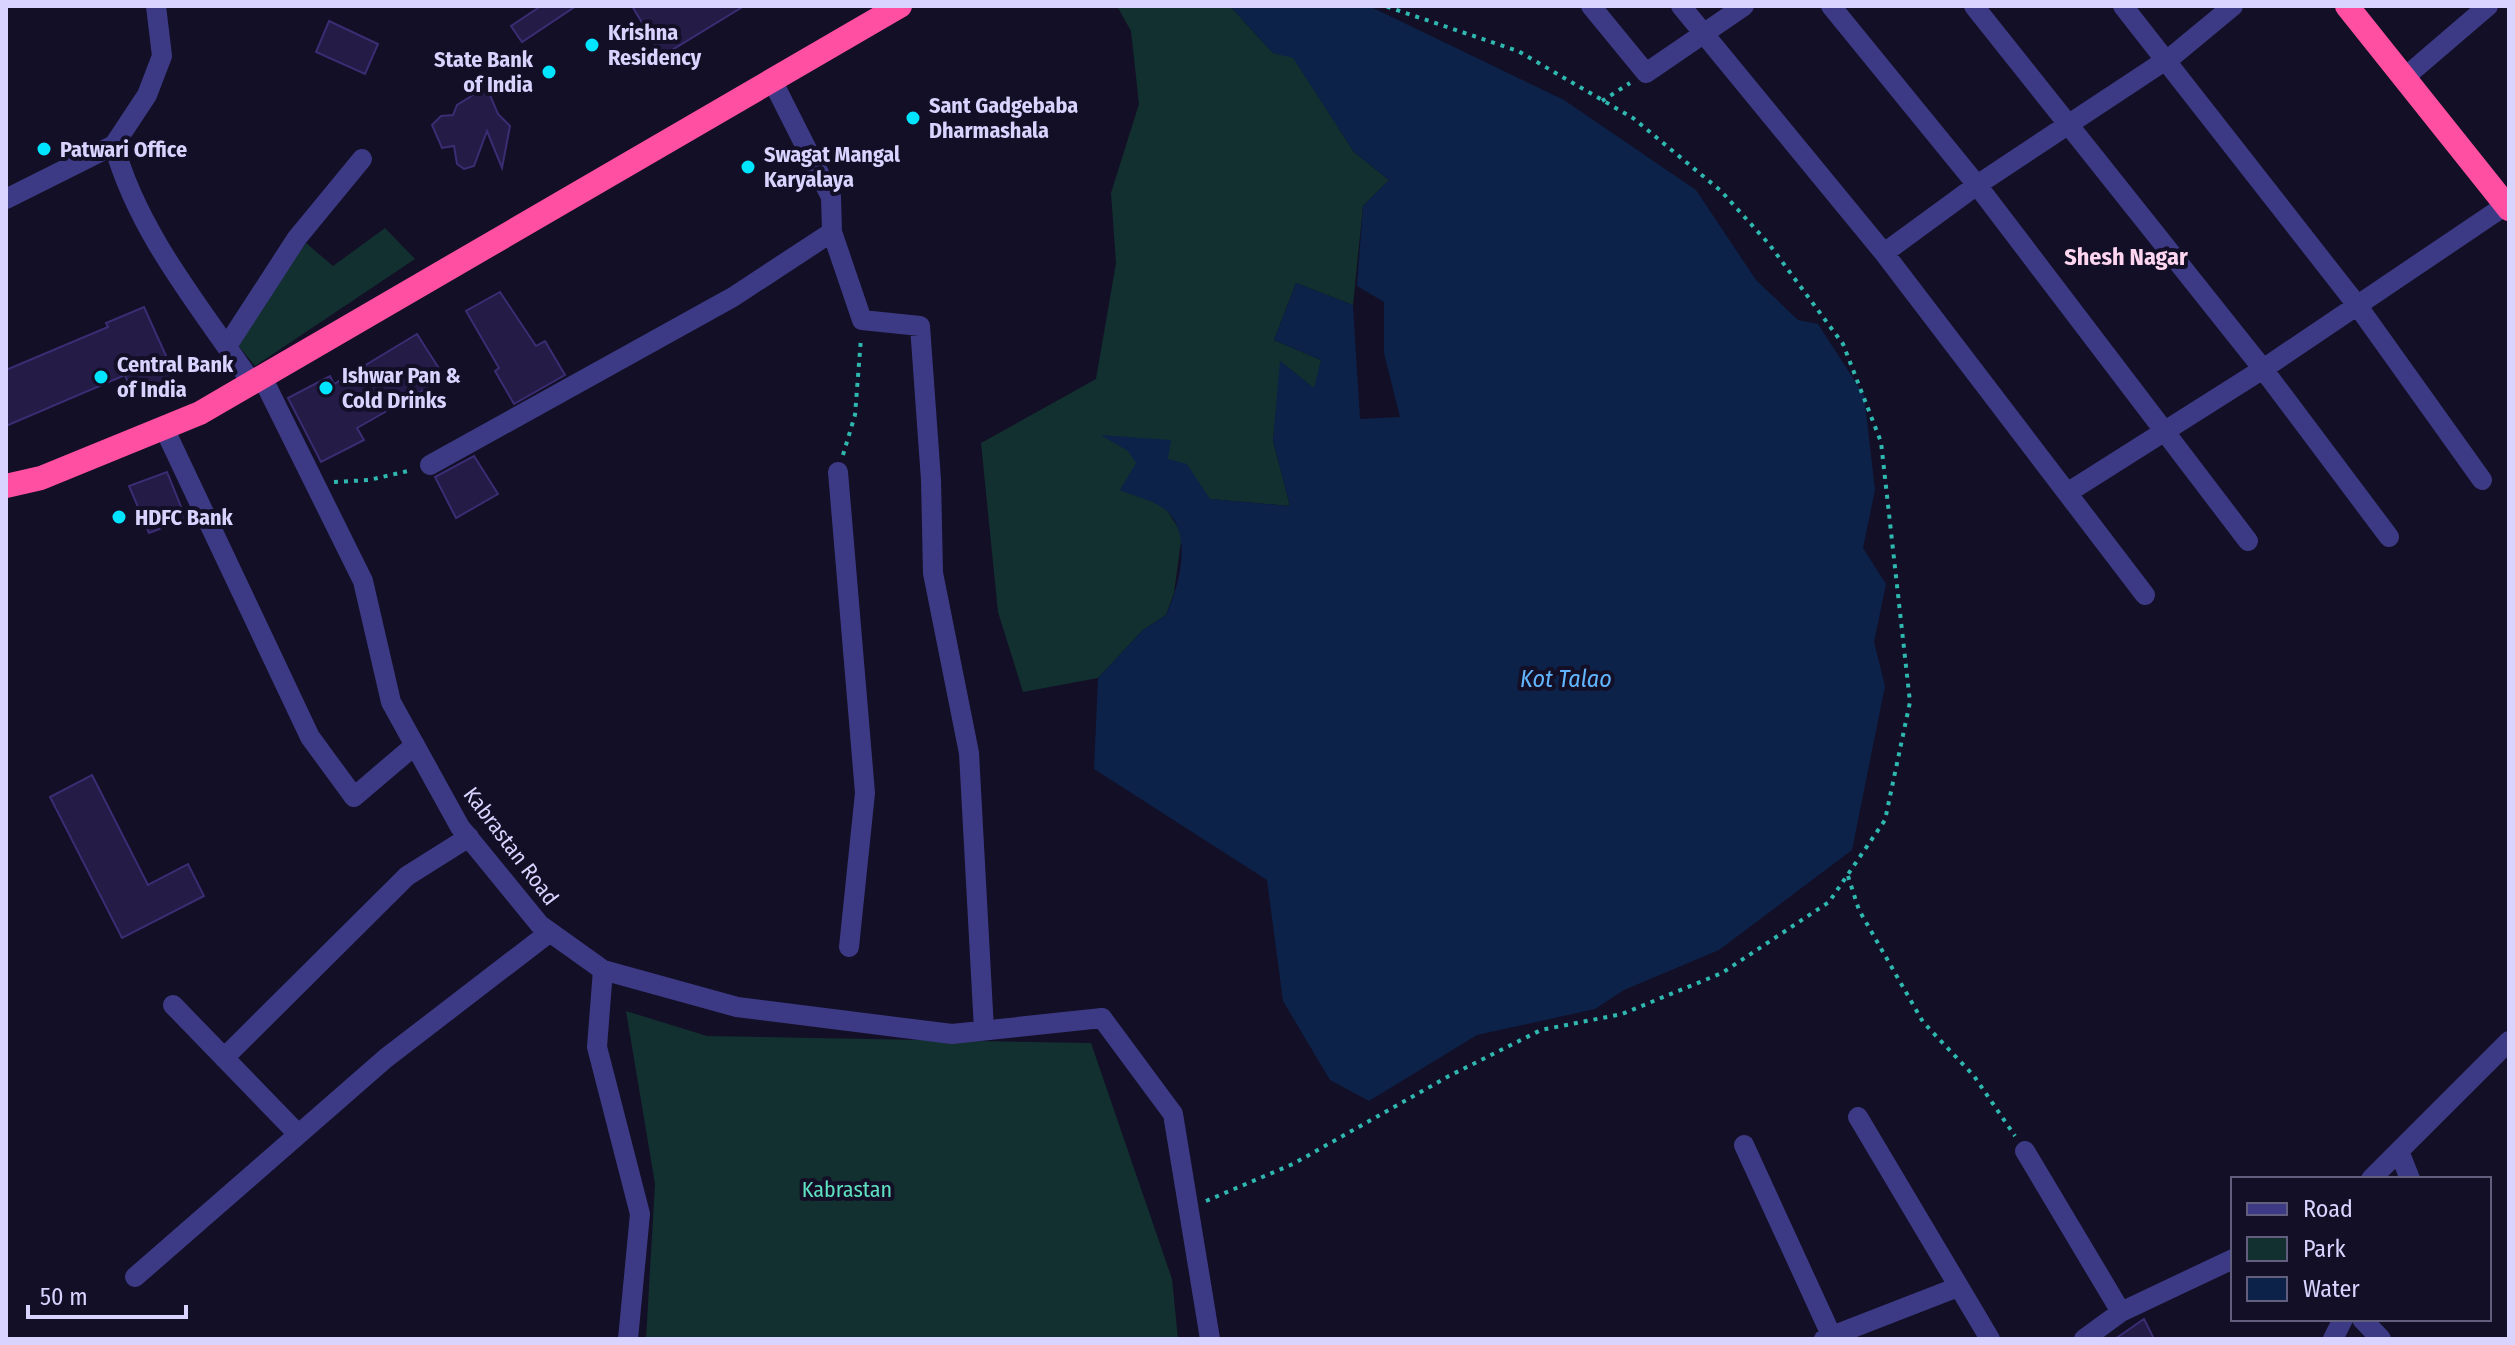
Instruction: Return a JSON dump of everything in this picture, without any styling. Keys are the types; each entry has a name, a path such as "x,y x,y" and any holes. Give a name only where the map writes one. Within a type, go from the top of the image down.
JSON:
{"highway":[{"path":"6,486 41,478 200,413 900,6"},
{"path":"2347,6 2507,207"}],"street":[{"path":"6,199 114,145 147,95 162,56 156,6"},
{"path":"1591,6 1646,73 1705,36 1744,6"},
{"path":"1681,6 1884,253 2145,595"},
{"path":"1831,6 1977,185 2161,431 2248,541"},
{"path":"1974,6 2263,369 2389,537"},
{"path":"2123,6 2357,305 2482,480"},
{"path":"1884,253 1977,185 2165,60 2233,6"},
{"path":"2404,78 2488,6"},
{"path":"772,80 831,197 832,232 862,320 920,326 931,480 933,573 969,753 984,1030"},
{"name":"Kabrastan Road","path":"114,145 126,187 145,223 227,346 257,380 363,581 391,702 469,837 540,925 603,970 737,1007 952,1034 1102,1018 1173,1114 1188,1209"},
{"path":"227,346 297,238 362,159"},
{"path":"2067,493 2263,369 2507,207"},
{"path":"430,465 733,297 832,232"},
{"path":"164,428 310,737 354,797 415,745"},
{"path":"838,472 865,793 849,947"},
{"path":"224,1058 407,876 469,837"},
{"path":"135,1277 297,1133 410,1038 550,932"},
{"path":"603,970 597,1047 640,1214 628,1339"},
{"path":"173,1005 297,1133"},
{"path":"2373,1177 2509,1041"},
{"path":"1858,1117 1990,1339"},
{"path":"1744,1145 1830,1338 1958,1287"},
{"path":"2025,1151 2121,1312"},
{"path":"2399,1151 2409,1177"},
{"path":"1188,1209 1210,1339"},
{"path":"2084,1339 2121,1312 2231,1260"},
{"path":"2333,1339 2342,1321"},
{"path":"2364,1321 2381,1339"}],"path":[{"path":"1188,1209 1293,1164 1449,1076 1541,1030 1622,1014 1722,973 1829,902 1885,820 1910,702 1881,442 1843,344 1769,244 1721,191 1633,118 1518,51 1385,6"},
{"path":"1602,101 1646,73"},
{"path":"838,472 855,415 862,320"},
{"path":"314,483 369,480 430,465"},
{"path":"1848,875 1859,910 1923,1022 1974,1076 2025,1151"}],"green space":[{"path":"1117,6 1230,6 1273,53 1293,57 1354,152 1389,180 1363,206 1353,305 1296,283 1274,340 1321,360 1315,389 1281,362 1273,441 1290,506 1210,499 1167,510 1182,534 1174,593 1166,615 1143,630 1098,678 1023,692 998,612 981,443 1096,379 1116,263 1111,193 1139,104 1131,31"},
{"path":"385,228 415,259 255,366 236,343 306,243 333,266"},
{"name":"Kabrastan","path":"626,1011 707,1036 1091,1043 1172,1279 1178,1339 646,1339 655,1184"}],"water":[{"name":"Kot Talao","path":"1230,6 1369,6 1564,100 1696,190 1756,280 1798,320 1818,324 1864,395 1875,490 1863,548 1886,584 1874,642 1885,686 1852,850 1719,950 1624,990 1595,1009 1477,1035 1369,1101 1330,1080 1283,1001 1267,880 1094,769 1098,678 1143,630 1166,615 1179,576 1182,547 1175,521 1167,511 1120,490 1136,463 1128,451 1101,435 1171,440 1168,459 1187,464 1210,499 1290,506 1273,441 1280,361 1314,388 1321,360 1274,340 1296,283 1353,305 1360,419 1400,417 1384,353 1384,302 1357,286 1363,206 1389,180 1354,152 1293,58 1273,53"}],"building":[{"path":"541,6 576,6 522,42 511,26"},
{"path":"632,6 744,6 662,56"},
{"path":"329,21 378,44 365,74 316,52"},
{"path":"478,92 490,95 498,114 510,126 502,168 487,131 474,166 464,169 457,164 454,146 442,148 432,125 441,116 453,115 457,105"},
{"path":"500,292 536,346 545,341 565,375 514,404 495,371 499,368 466,311"},
{"path":"144,307 176,378 133,396 125,375 6,426 6,370 108,327 106,323"},
{"path":"417,334 445,378 357,428 364,440 321,462 288,398 330,376 334,384"},
{"path":"474,456 498,494 456,518 435,477"},
{"path":"167,472 186,519 149,533 129,486"},
{"path":"92,775 148,885 188,864 204,896 122,938 50,797"},
{"path":"2144,1319 2154,1339 2115,1339"}],"place":[{"name":"Krishna Residency","path":"592,45"},
{"name":"State Bank of India","path":"549,72"},
{"name":"Sant Gadgebaba Dharmashala","path":"913,118"},
{"name":"Patwari Office","path":"44,149"},
{"name":"Swagat Mangal Karyalaya","path":"748,167"},
{"name":"Central Bank of India","path":"101,377"},
{"name":"Ishwar Pan & Cold Drinks","path":"326,388"},
{"name":"HDFC Bank","path":"119,517"}],"district":[{"name":"Shesh Nagar","path":"2126,257"}]}
